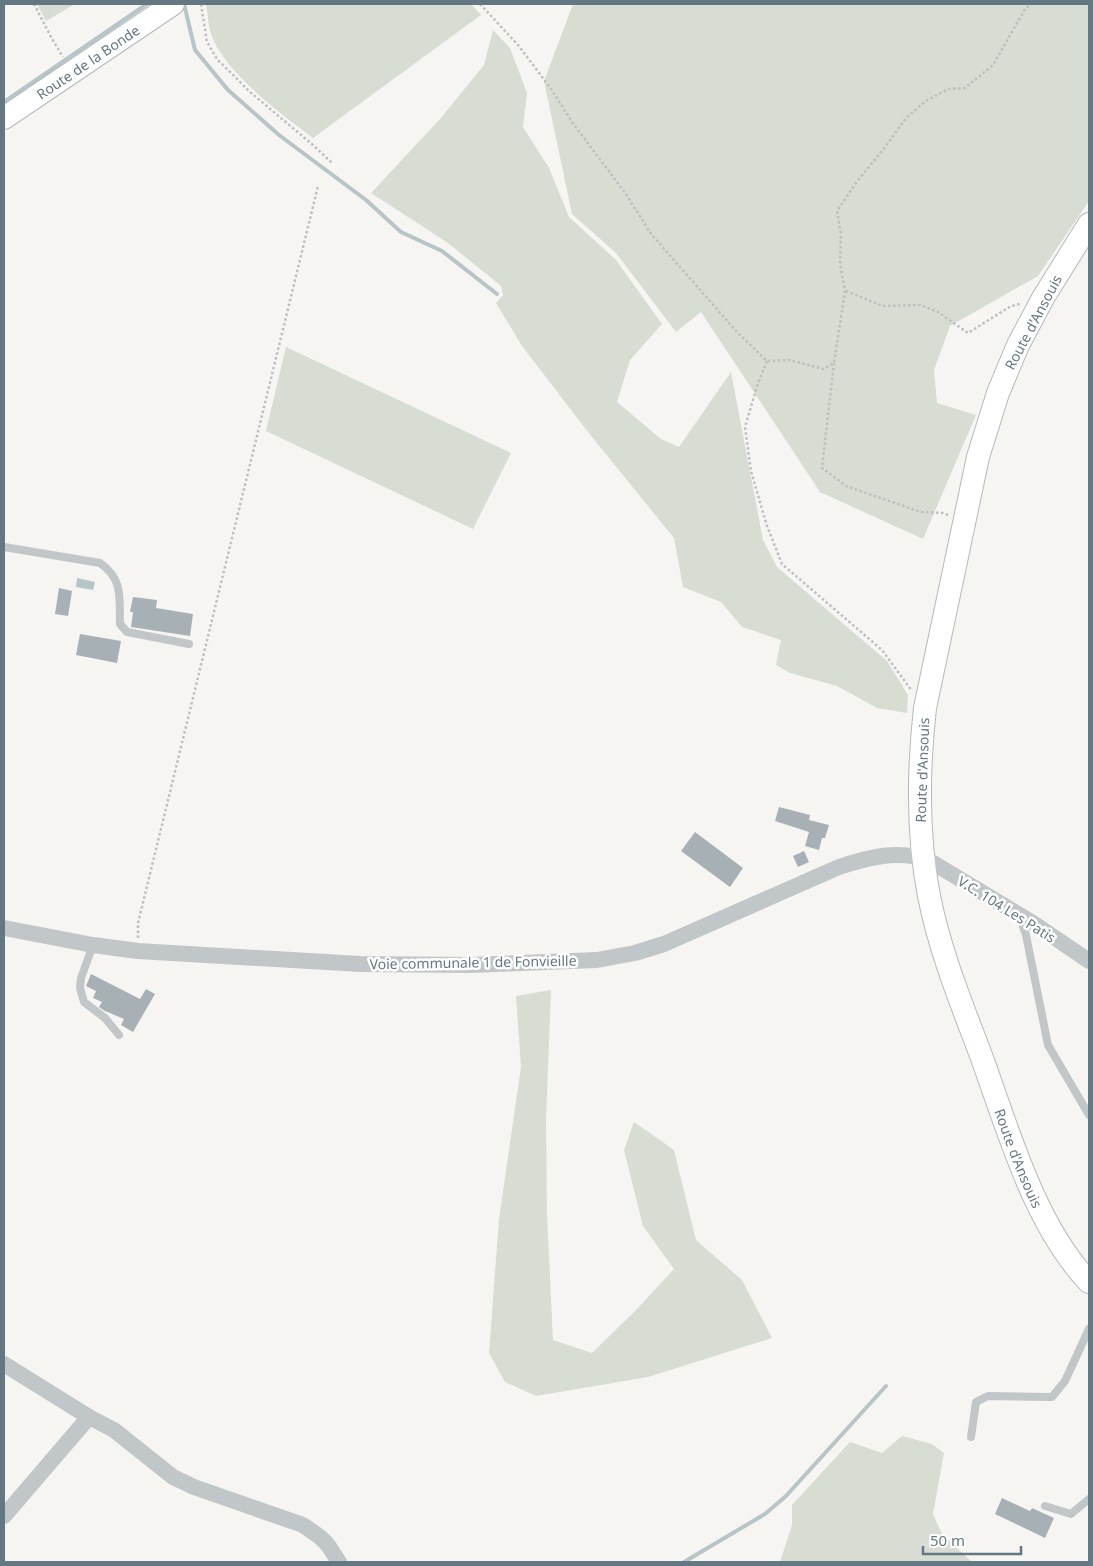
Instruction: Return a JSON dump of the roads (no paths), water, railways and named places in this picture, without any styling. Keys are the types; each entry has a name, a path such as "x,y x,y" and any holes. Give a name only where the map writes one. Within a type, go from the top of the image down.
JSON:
{"street":[{"name":"Route de la Bonde","path":"4,118 171,5"},
{"name":"Route d'Ansouis","path":"1089,224 1043,298 1018,345 998,393 978,457 925,708 920,749 919,792 920,828 929,896 945,957 1016,1152 1041,1210 1060,1245 1089,1282"},
{"name":"Voie communale 1 de Fonvieille","path":"4,928 93,946 138,951 360,964 469,965 598,960 635,953 664,944 839,867 866,858 901,854 924,858"},
{"name":"V.C. 104 Les Patis","path":"924,858 1019,914 1089,961"},
{"path":"4,1364 114,1430 174,1477 194,1487 303,1525 324,1541 339,1562"},
{"path":"4,1516 89,1416"}],"lane":[{"path":"4,547 100,563 115,578 119,593 120,624 127,632 188,644"},
{"path":"1019,914 1026,935 1048,1045 1089,1115"},
{"path":"93,946 81,978 80,988 84,1002 105,1018 119,1035"},
{"path":"971,1437 976,1402 988,1396 1052,1397 1065,1381 1089,1330"},
{"path":"1045,1506 1071,1514 1089,1499"}],"waterway":[{"path":"4,102 147,4"},
{"path":"184,4 195,50 228,90 279,135 366,200 401,232 442,251 497,294"},
{"path":"684,1562 765,1514 786,1496 886,1386"}]}
